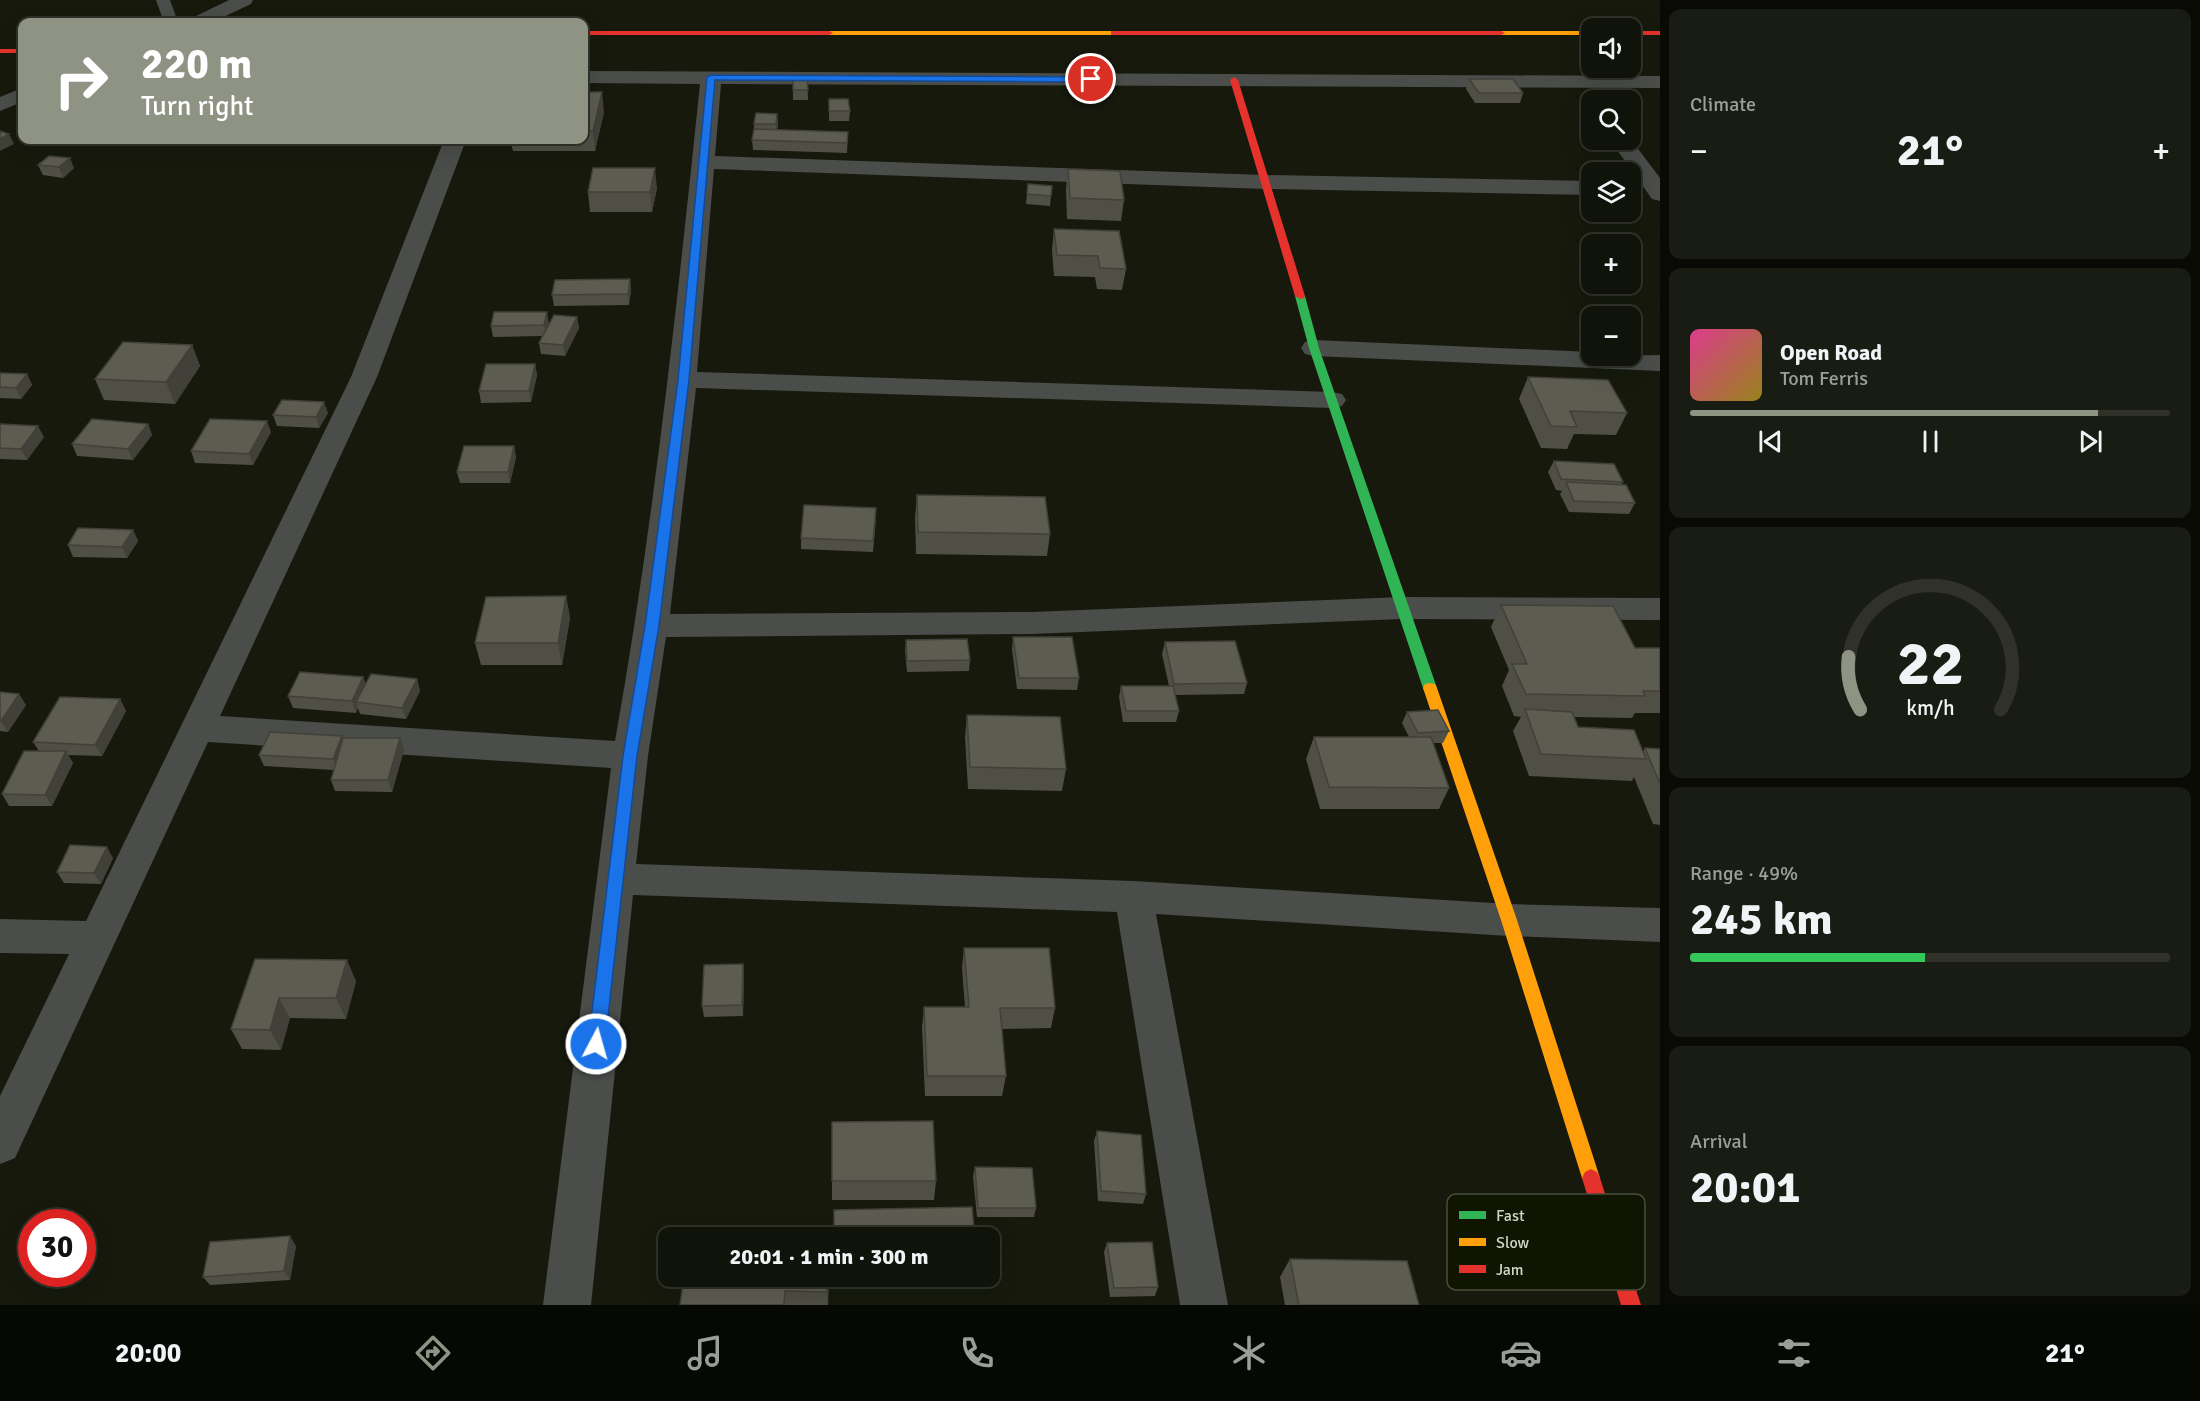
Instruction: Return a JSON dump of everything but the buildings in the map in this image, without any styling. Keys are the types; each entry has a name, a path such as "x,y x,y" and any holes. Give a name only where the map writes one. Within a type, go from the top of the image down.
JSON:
{"main road":[{"path":"588,33 1581,33"},
{"path":"1641,33 1660,33"},
{"path":"0,51 18,51"},
{"path":"1234,80 1290,259 1314,348 1509,920 1596,1194"},
{"path":"1626,1290 1631,1305"}],"street":[{"path":"207,18 244,0"},
{"path":"567,1305 630,756 652,626 683,380 711,77"},
{"path":"588,78 1660,82"},
{"path":"1579,82 1585,90"},
{"path":"0,105 18,96"},
{"path":"0,1143 364,377 453,144"},
{"path":"1628,150 1659,191"},
{"path":"704,162 1265,182 1581,188"},
{"path":"1641,190 1659,191"},
{"path":"1314,348 1660,363"},
{"path":"683,380 1332,400"},
{"path":"652,626 1032,623 1402,608 1660,609"},
{"path":"198,728 630,756"},
{"path":"615,879 1134,897 1509,920 1660,926"},
{"path":"1134,897 1204,1305"},
{"path":"0,936 98,938"}],"lane":[{"path":"163,0 170,18"}],"traffic: fast":[{"path":"1300,296 1314,348 1430,688"}],"traffic: slow":[{"path":"829,33 1114,33"},
{"path":"1501,33 1581,33"},
{"path":"1430,688 1509,920 1591,1178"}],"traffic: jam":[{"path":"588,33 829,33"},
{"path":"1114,33 1501,33"},
{"path":"1641,33 1660,33"},
{"path":"0,51 18,51"},
{"path":"1234,80 1300,296"},
{"path":"1591,1178 1596,1194"},
{"path":"1626,1290 1631,1305"}],"route":[{"path":"596,1044 630,756 652,626 683,380 711,77 1091,79"}]}
